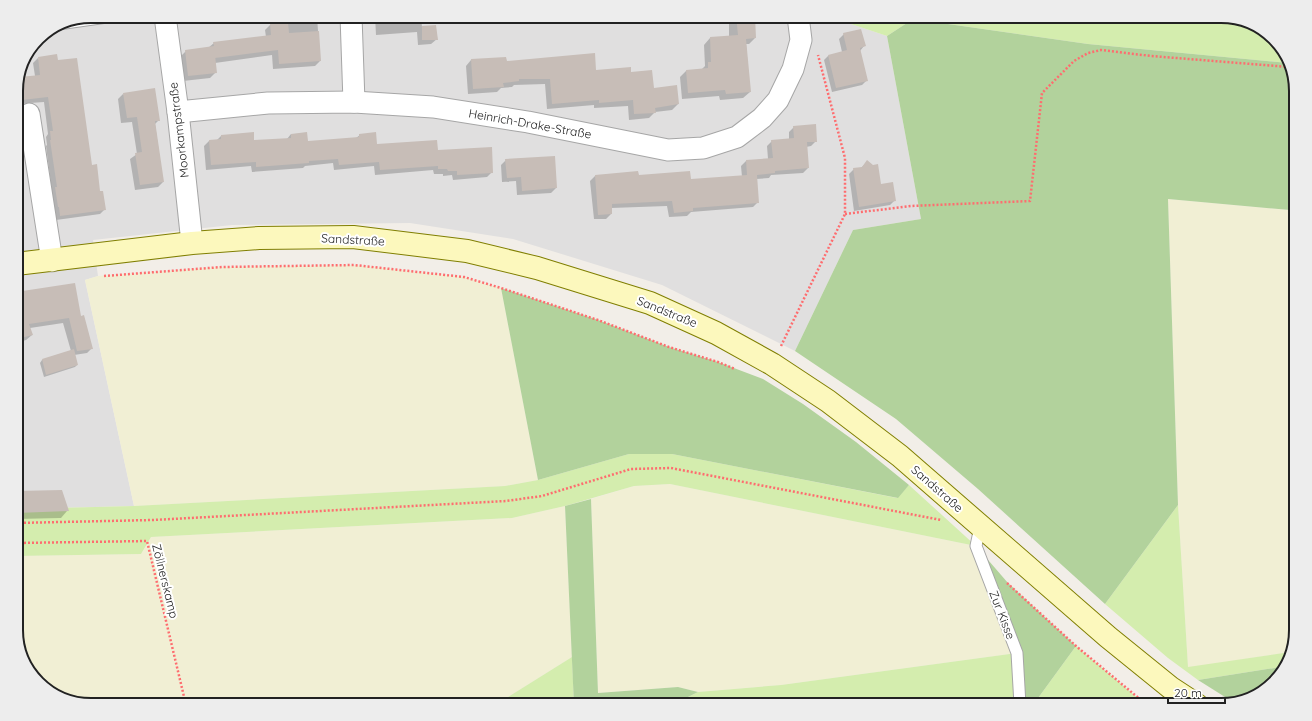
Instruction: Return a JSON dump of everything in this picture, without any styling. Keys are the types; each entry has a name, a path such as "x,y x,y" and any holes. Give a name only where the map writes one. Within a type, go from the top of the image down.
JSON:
{"main road":[{"name":"Sandstraße","path":"23,263 192,243 259,238 353,237 467,251 537,268 650,303 716,333 772,364 828,401 900,456 1108,637 1171,688 1186,698"}],"street":[{"name":"Moorkampstraße","path":"166,23 178,112 192,243"},
{"path":"351,23 354,102"},
{"name":"Heinrich-Drake-Straße","path":"178,112 268,103 354,102 441,108 528,122 668,150 703,148 737,137 762,118 778,100 793,69 801,40 799,23"},
{"path":"30,114 52,261"}],"lane":[{"name":"Zur Kisse","path":"980,527 976,546 1018,654 1020,698"}],"path":[{"path":"772,364 845,214 845,158 819,55 801,40"},
{"path":"845,214 911,206 1030,201 1042,93 1074,61 1088,53 1101,50 1151,56 1284,67"},
{"path":"98,276 222,267 354,264 464,277 583,315 669,347 718,362 740,371"},
{"path":"23,523 154,520 506,501 542,496 631,469 671,468 942,520"},
{"name":"Zöllnerskamp","path":"23,543 147,541 184,698"},
{"path":"1003,578 1076,646 1139,698"}],"shaded area":[{"path":"90,23 848,23 887,36 921,219 853,230 795,351 662,285 513,239 410,223 232,225 93,240 98,276 85,280 134,506 23,509 23,86 25,73 30,61 37,49 53,34 77,24"},
{"path":"1168,199 1289,210 1289,630 1285,653 1188,668 1178,505"},
{"path":"354,265 464,277 501,288 538,480 505,486 134,506 85,280 98,276 222,267"},
{"path":"670,484 976,546 1017,653 781,685 698,692 678,687 598,693 591,499 634,486"},
{"path":"565,506 572,657 506,698 90,698 73,696 49,684 37,672 25,648 23,635 23,556 141,554 151,537 512,518"}],"green space":[{"path":"848,23 907,23 887,36"},
{"path":"907,23 941,23 1088,44 1283,62 1288,77 1289,86 1289,210 1168,199 1178,505 1105,604 978,489 896,419 795,351 853,230 921,219 887,36"},
{"path":"941,23 1222,23 1239,25 1263,37 1278,53 1283,62 1088,44"},
{"path":"501,288 598,320 669,347 718,362 763,379 803,404 856,442 909,485 898,498 672,454 629,454 538,480"},
{"path":"629,454 672,454 897,498 909,485 976,546 670,484 634,486 565,506 512,518 151,537 141,554 23,556 23,509 134,506 505,486 538,480"},
{"path":"591,499 598,693 678,687 698,692 686,698 574,698 565,506"},
{"path":"1178,505 1188,667 1285,653 1278,667 1198,680 1168,658 1105,604"},
{"path":"976,546 1008,583 1076,646 1038,698 1020,698 1017,653"},
{"path":"1076,646 1138,698 1038,698"},
{"path":"1017,653 1020,698 686,698 698,692 781,685"},
{"path":"572,657 574,698 506,698"},
{"path":"1278,667 1263,684 1239,696 1226,698 1198,680"}],"building":[{"path":"270,23 288,23 289,33 319,31 321,61 279,64 278,50 215,58 217,73 188,76 185,50 214,46 213,42 271,35"},
{"path":"737,23 755,23 756,38 746,39 751,92 726,94 725,90 688,93 686,70 708,68 708,62 711,62 710,37 738,35"},
{"path":"436,25 438,40 422,40 422,26"},
{"path":"861,29 866,46 860,48 868,81 836,88 828,55 847,50 843,33"},
{"path":"595,53 596,70 631,67 631,72 652,70 654,88 677,85 679,104 655,108 656,113 634,114 633,100 599,103 599,100 552,104 550,79 519,79 519,81 503,83 504,87 473,89 471,59 506,57 507,61"},
{"path":"57,54 58,60 77,58 92,165 97,164 100,191 103,191 106,210 60,216 50,140 50,131 53,131 48,97 23,100 24,77 40,75 38,57"},
{"path":"155,88 160,121 155,121 164,182 140,185 135,153 142,152 137,117 127,118 123,93"},
{"path":"816,124 817,142 807,142 809,168 775,171 775,173 757,175 759,203 693,208 693,211 674,213 672,201 612,204 612,214 598,215 595,175 638,171 639,175 690,171 691,179 747,175 746,160 773,158 771,140 794,138 793,126"},
{"path":"254,132 254,140 291,138 291,134 307,132 308,141 359,137 359,134 376,132 377,144 437,140 438,150 492,147 493,173 457,175 457,171 438,169 438,166 380,170 379,162 339,165 338,159 256,167 256,162 211,165 209,140 221,139 221,135"},
{"path":"555,156 557,188 522,191 521,177 507,178 505,159"},
{"path":"867,160 873,165 878,164 881,184 893,182 896,201 859,207 853,168 862,167"},
{"path":"75,283 81,316 84,315 93,349 77,351 69,318 29,324 33,335 23,337 23,291"},
{"path":"74,349 78,365 46,375 42,359"},
{"path":"62,490 69,511 23,513 23,491"}]}
